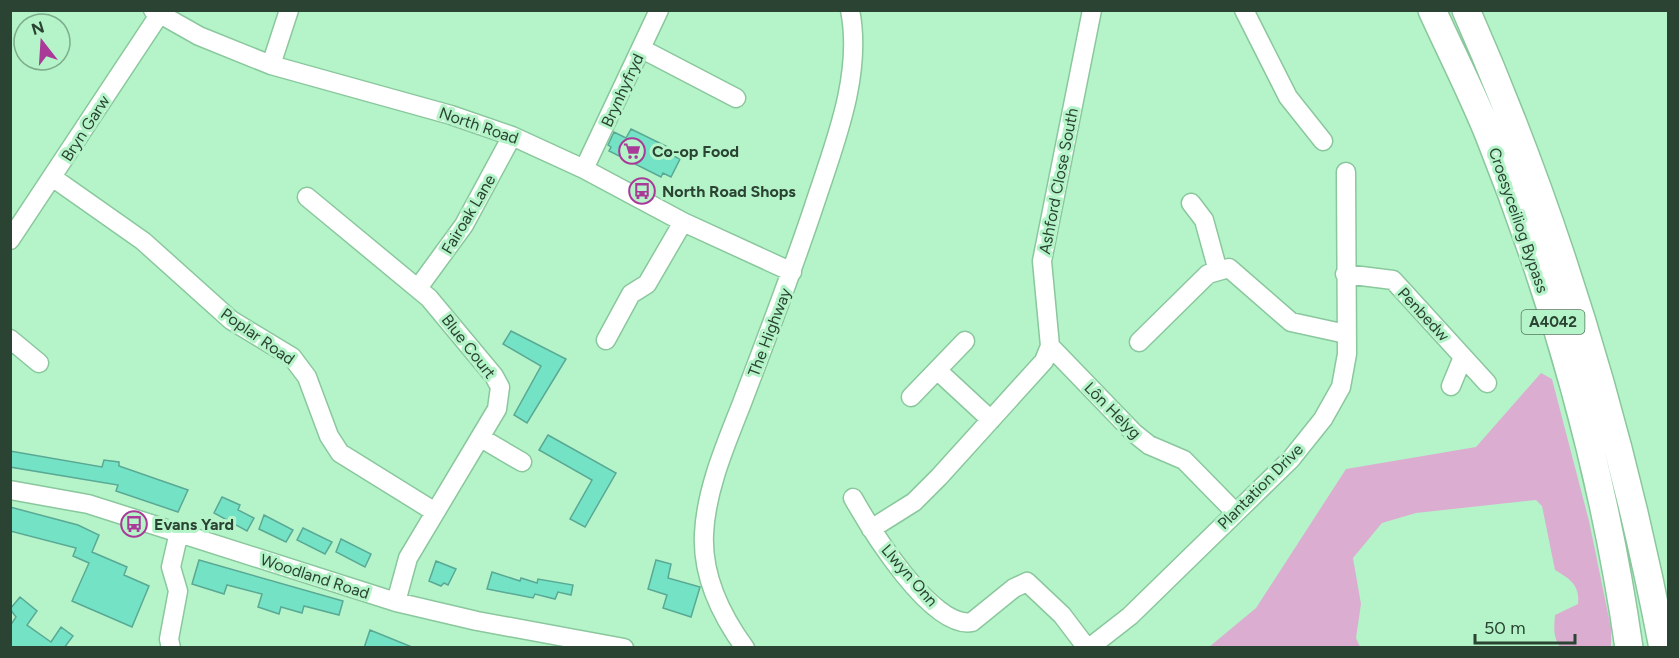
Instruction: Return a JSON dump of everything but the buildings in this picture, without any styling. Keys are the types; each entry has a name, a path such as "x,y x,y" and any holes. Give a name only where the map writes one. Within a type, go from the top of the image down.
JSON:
{"highway":[{"name":"Croesyceiliog Bypass","path":"1432,10 1489,134 1534,260 1574,389 1606,515 1629,648"},
{"name":"Croesyceiliog Bypass","path":"1466,10 1497,81 1542,196 1580,311 1645,554 1663,648"}],"street":[{"path":"271,65 289,10"},
{"name":"Brynhyfryd","path":"584,169 659,10"},
{"name":"The Highway","path":"745,648 720,607 706,558 704,534 717,473 792,272 825,172 849,88 853,50 850,10"},
{"name":"Ashford Close South","path":"1050,346 1042,261 1092,10"},
{"path":"1244,10 1288,97 1323,141"},
{"name":"North Road","path":"156,13 199,36 271,65 451,115 512,136 584,169 683,222 792,272"},
{"name":"Bryn Garw","path":"10,240 156,13"},
{"path":"642,49 736,98"},
{"name":"Fairoak Lane","path":"418,288 464,225 512,136"},
{"name":"Plantation Drive","path":"1088,648 1130,616 1291,459 1323,419 1341,387 1347,354 1346,172"},
{"name":"Poplar Road","path":"52,177 143,241 231,320 292,357 308,377 328,436 340,453 435,512"},
{"name":"Blue Court","path":"307,197 418,288 442,312 494,376 500,387 497,410 408,558 396,602"},
{"path":"1191,203 1204,219 1218,271"},
{"path":"606,340 631,294 647,284 683,222"},
{"path":"1139,342 1208,274 1229,268 1292,322 1346,334"},
{"name":"Penbedw","path":"1345,274 1393,280 1487,383"},
{"path":"10,339 39,363"},
{"path":"911,397 964,341"},
{"path":"871,530 914,502 1044,361 1050,346"},
{"name":"Lôn Helyg","path":"1050,346 1134,433 1149,445 1184,460 1235,512"},
{"path":"1450,386 1463,357"},
{"path":"937,370 991,420"},
{"path":"481,438 522,462"},
{"name":"Woodland Road","path":"10,490 88,504 396,602 477,621 624,648"},
{"name":"Llwyn Onn","path":"853,498 871,530 892,560 928,601 955,620 964,624 972,622 1014,588 1027,582 1062,615 1088,648"},
{"path":"171,648 169,639 178,591 171,567 179,532"}],"shaded area":[{"path":"1541,373 1552,379 1589,521 1611,628 1611,647 1560,647 1554,632 1555,615 1578,604 1578,597 1573,583 1555,570 1542,506 1536,500 1416,513 1382,523 1353,558 1361,604 1356,638 1360,647 1209,647 1256,608 1346,469 1476,447"}],"place":[{"name":"Co-op Food","path":"632,151"},
{"name":"North Road Shops","path":"642,191"},
{"name":"Evans Yard","path":"134,524"}]}
